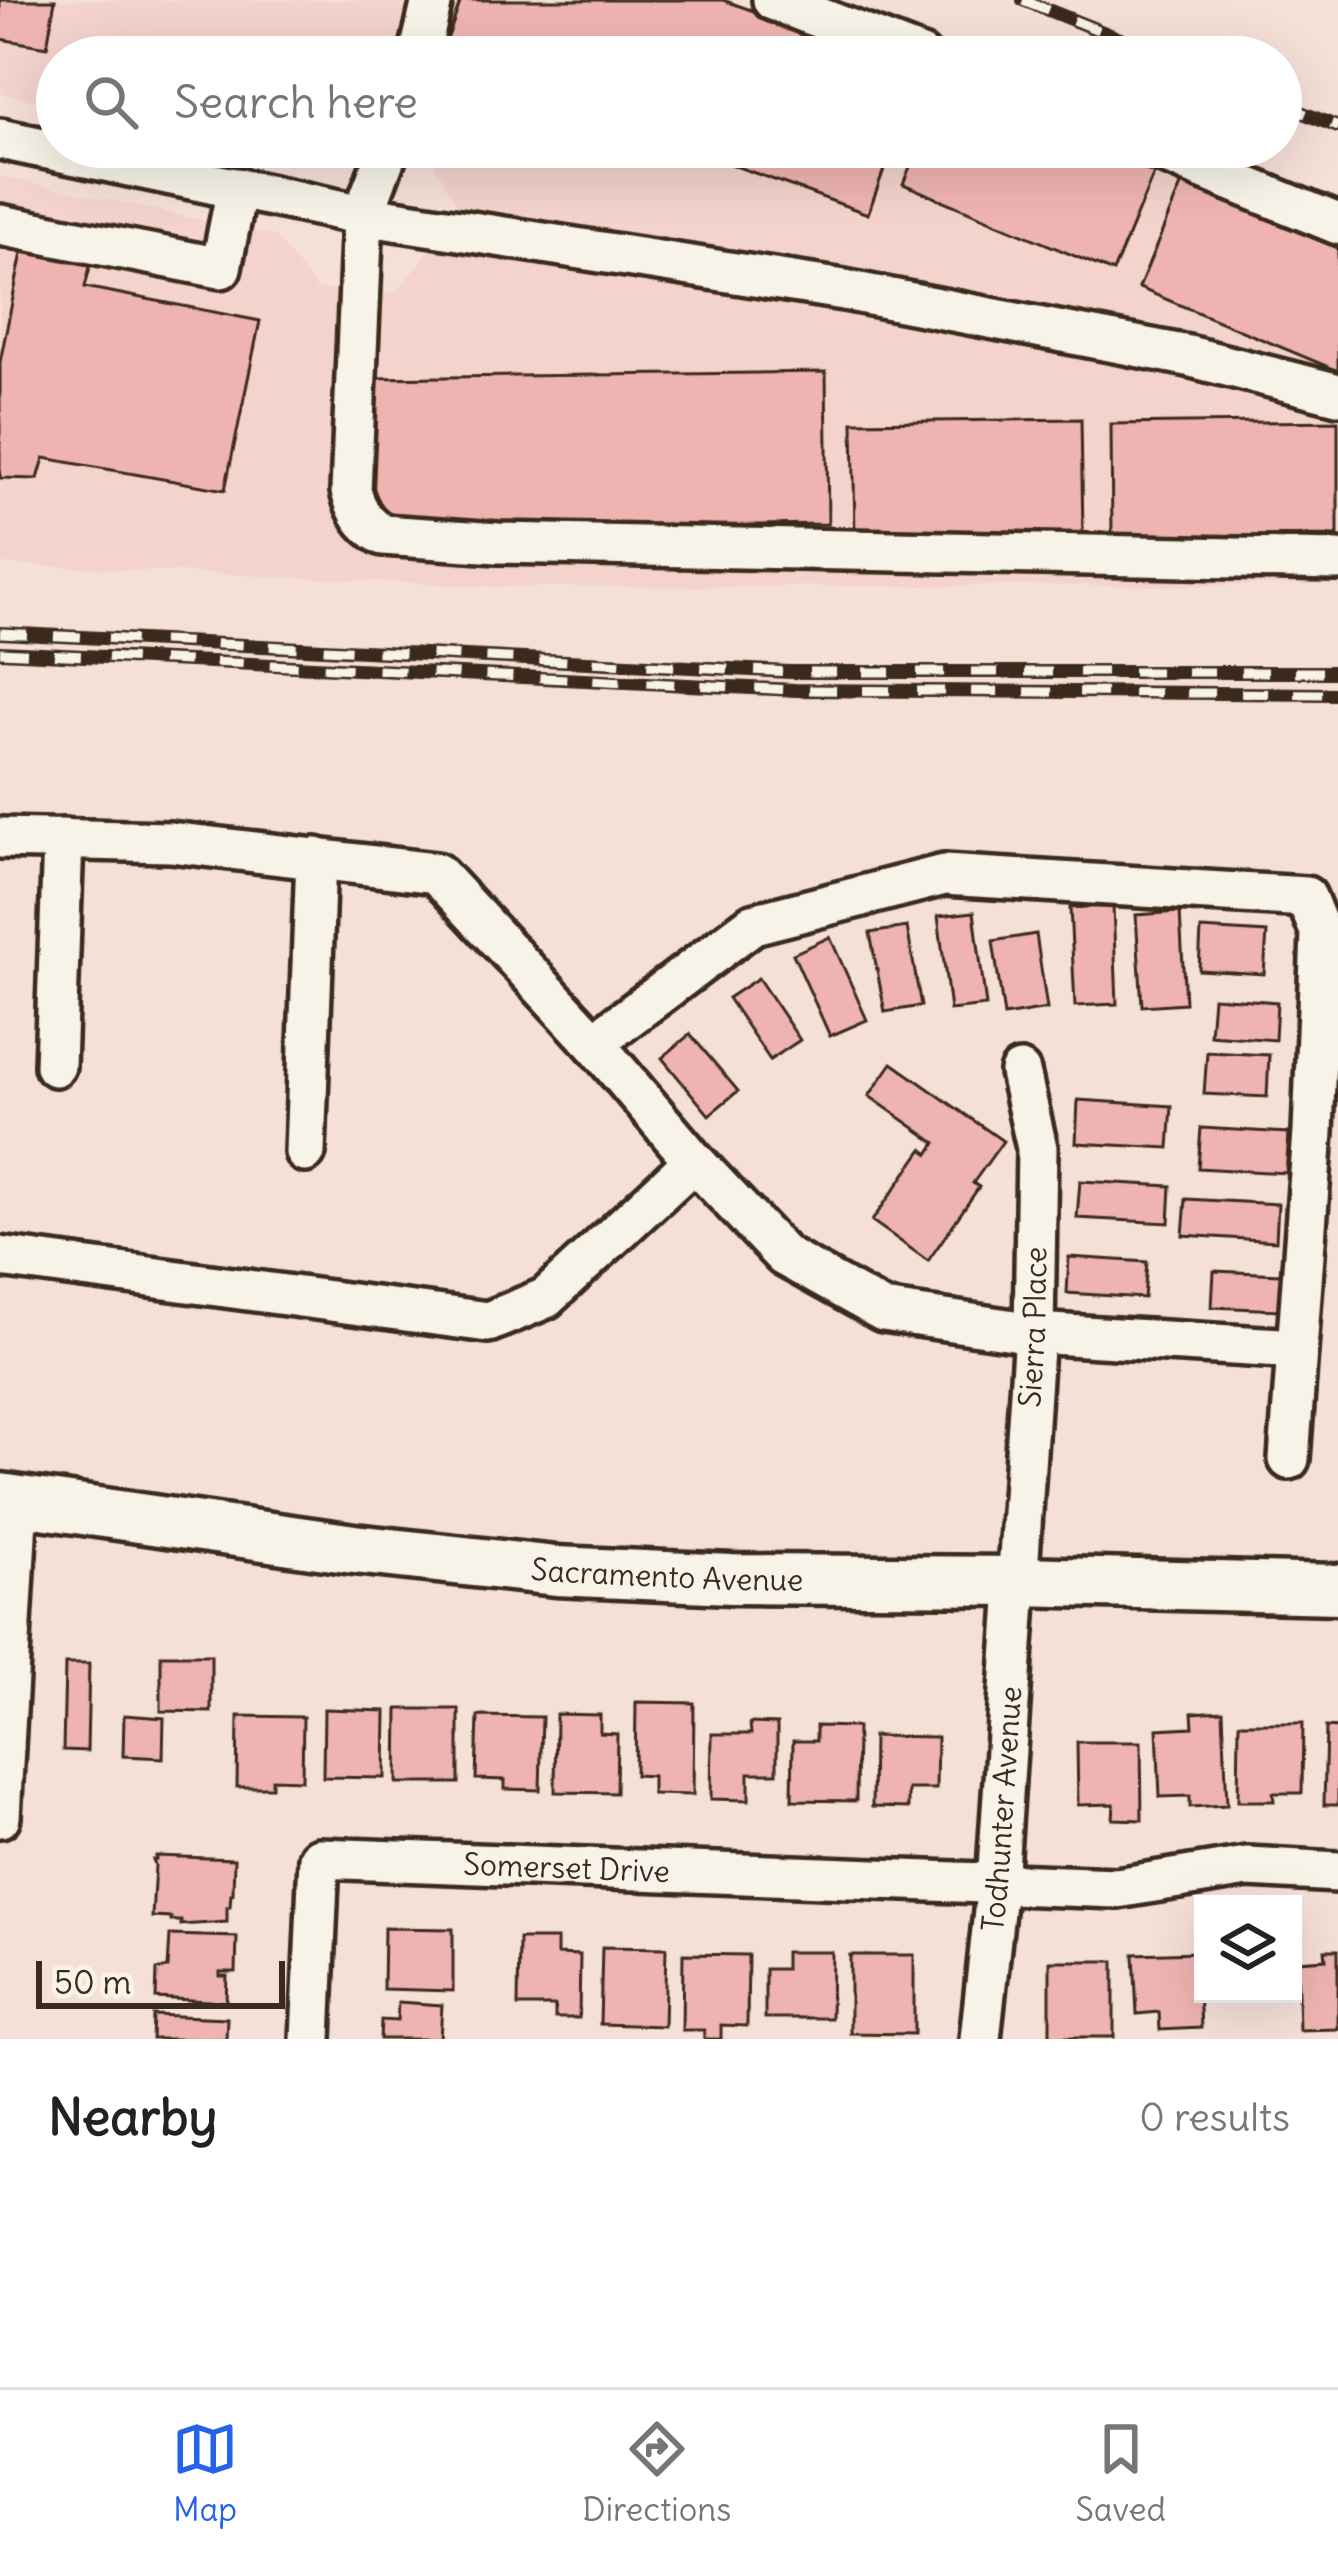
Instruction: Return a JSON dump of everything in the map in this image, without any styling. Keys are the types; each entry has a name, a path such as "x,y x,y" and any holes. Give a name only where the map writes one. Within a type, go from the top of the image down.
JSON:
{"main road":[{"name":"Sacramento Avenue","path":"9,1500 355,1549 556,1571 730,1579 1338,1589"}],"street":[{"path":"424,36 432,0"},
{"path":"773,0 866,36"},
{"path":"0,139 36,146"},
{"path":"140,168 363,214 844,290 1188,356 1338,394"},
{"path":"380,168 363,214 351,491 362,518 383,535 498,543 1338,560"},
{"path":"1201,168 1338,224"},
{"path":"0,225 220,268 237,188"},
{"path":"0,838 170,842 436,872 784,1256 883,1311 1034,1333 1297,1349"},
{"path":"56,1066 63,839"},
{"path":"305,1152 316,857"},
{"path":"594,1043 752,924 944,875 1306,897 1321,934 1325,1132 1297,1349 1289,1460"},
{"name":"Sierra Place","path":"1019,1581 1034,1333 1037,1148 1020,1072"},
{"path":"0,1257 488,1322 546,1298 694,1162"},
{"path":"0,1817 9,1500"},
{"name":"Todhunter Avenue","path":"980,2039 997,1884 1019,1581"},
{"name":"Somerset Drive","path":"311,2039 319,1858 997,1884"},
{"path":"997,1884 1117,1888 1246,1868 1338,1872"}],"shaded area":[{"path":"0,0 729,0 829,36 36,36 36,101 0,93"},
{"path":"436,168 1193,168 1338,223 1338,585 502,587 0,564 0,176 275,236 317,289 396,293 460,211"}],"building":[{"path":"0,0 55,0 49,36 36,36 36,45 0,39"},
{"path":"461,0 723,0 823,36 448,36"},
{"path":"741,168 884,168 868,214"},
{"path":"909,168 1156,168 1113,272 903,184"},
{"path":"1182,183 1338,248 1338,371 1139,288"},
{"path":"25,238 94,251 85,287 260,321 225,490 44,458 38,479 0,478 0,362"},
{"path":"826,372 828,524 373,530 371,378"},
{"path":"1081,419 1083,533 855,536 853,422"},
{"path":"1338,421 1338,535 1112,537 1111,424"},
{"path":"1113,906 1117,1004 1075,1006 1070,908"},
{"path":"974,912 986,1006 950,1010 938,916"},
{"path":"1180,912 1185,1003 1142,1006 1136,915"},
{"path":"907,927 921,1006 885,1012 870,933"},
{"path":"1201,929 1267,933 1264,974 1199,970"},
{"path":"1036,934 1047,1009 1004,1016 993,941"},
{"path":"830,937 867,1020 830,1036 793,954"},
{"path":"758,978 800,1040 770,1060 728,998"},
{"path":"1213,997 1277,1002 1275,1040 1210,1035"},
{"path":"690,1034 738,1091 709,1115 662,1058"},
{"path":"1207,1052 1269,1055 1267,1097 1204,1094"},
{"path":"892,1063 1003,1141 973,1183 979,1187 928,1261 872,1221 923,1149 929,1154 936,1143 869,1096"},
{"path":"1078,1100 1172,1106 1169,1148 1076,1143"},
{"path":"1201,1128 1289,1133 1286,1173 1198,1168"},
{"path":"1080,1181 1171,1186 1169,1223 1077,1218"},
{"path":"1186,1199 1278,1204 1276,1241 1183,1235"},
{"path":"1069,1257 1147,1262 1144,1298 1067,1293"},
{"path":"1214,1271 1281,1274 1280,1310 1212,1307"},
{"path":"161,1655 211,1655 211,1712 161,1711"},
{"path":"65,1664 89,1664 87,1751 63,1750"},
{"path":"636,1702 694,1703 693,1795 652,1794 652,1776 635,1775"},
{"path":"324,1709 386,1711 385,1778 323,1777"},
{"path":"398,1709 459,1709 459,1783 397,1783"},
{"path":"1223,1711 1227,1805 1190,1807 1190,1796 1160,1797 1157,1729 1193,1727 1192,1713"},
{"path":"556,1714 600,1715 600,1733 617,1734 616,1793 555,1792"},
{"path":"124,1715 164,1718 163,1758 123,1756"},
{"path":"238,1716 303,1717 302,1780 272,1779 272,1787 237,1787"},
{"path":"478,1716 542,1717 540,1790 505,1789 505,1780 476,1779"},
{"path":"750,1723 777,1724 777,1773 749,1773 749,1800 711,1799 712,1734 751,1734"},
{"path":"1239,1723 1303,1723 1302,1793 1273,1793 1274,1801 1238,1801"},
{"path":"816,1726 857,1727 856,1801 792,1800 793,1741 816,1741"},
{"path":"1326,1727 1338,1728 1338,1805 1324,1805"},
{"path":"873,1736 937,1737 936,1789 908,1789 908,1808 872,1807"},
{"path":"1077,1742 1141,1742 1142,1820 1113,1819 1114,1804 1078,1805"},
{"path":"156,1856 234,1859 227,1922 181,1925 171,1918 152,1917"},
{"path":"384,1928 453,1929 453,1991 383,1989"},
{"path":"170,1935 237,1937 236,1972 220,1972 227,1976 226,2002 156,1998 157,1970 168,1968"},
{"path":"519,1939 557,1939 557,1954 580,1955 579,2018 555,2018 555,2006 518,2006"},
{"path":"602,1947 666,1948 664,2026 600,2024"},
{"path":"1325,1950 1338,1950 1338,2029 1299,2030 1302,1961 1326,1959"},
{"path":"785,1952 832,1952 831,2018 765,2018 765,1969 785,1969"},
{"path":"1194,1952 1194,2003 1200,2003 1201,2028 1160,2030 1159,2012 1137,2014 1134,1954"},
{"path":"683,1954 748,1955 747,2026 721,2025 721,2039 704,2039 704,2030 682,2030"},
{"path":"850,1955 914,1955 914,2034 850,2033"},
{"path":"1050,1961 1114,1961 1114,2037 1050,2037"},
{"path":"398,2002 442,2005 440,2039 380,2039 381,2020 397,2021"},
{"path":"153,2015 227,2018 226,2039 152,2039"}],"railway":[{"path":"1023,0 1113,36"},
{"path":"1302,112 1338,127"},
{"path":"0,633 790,672 1338,672"},
{"path":"0,652 795,690 1338,694"}]}
